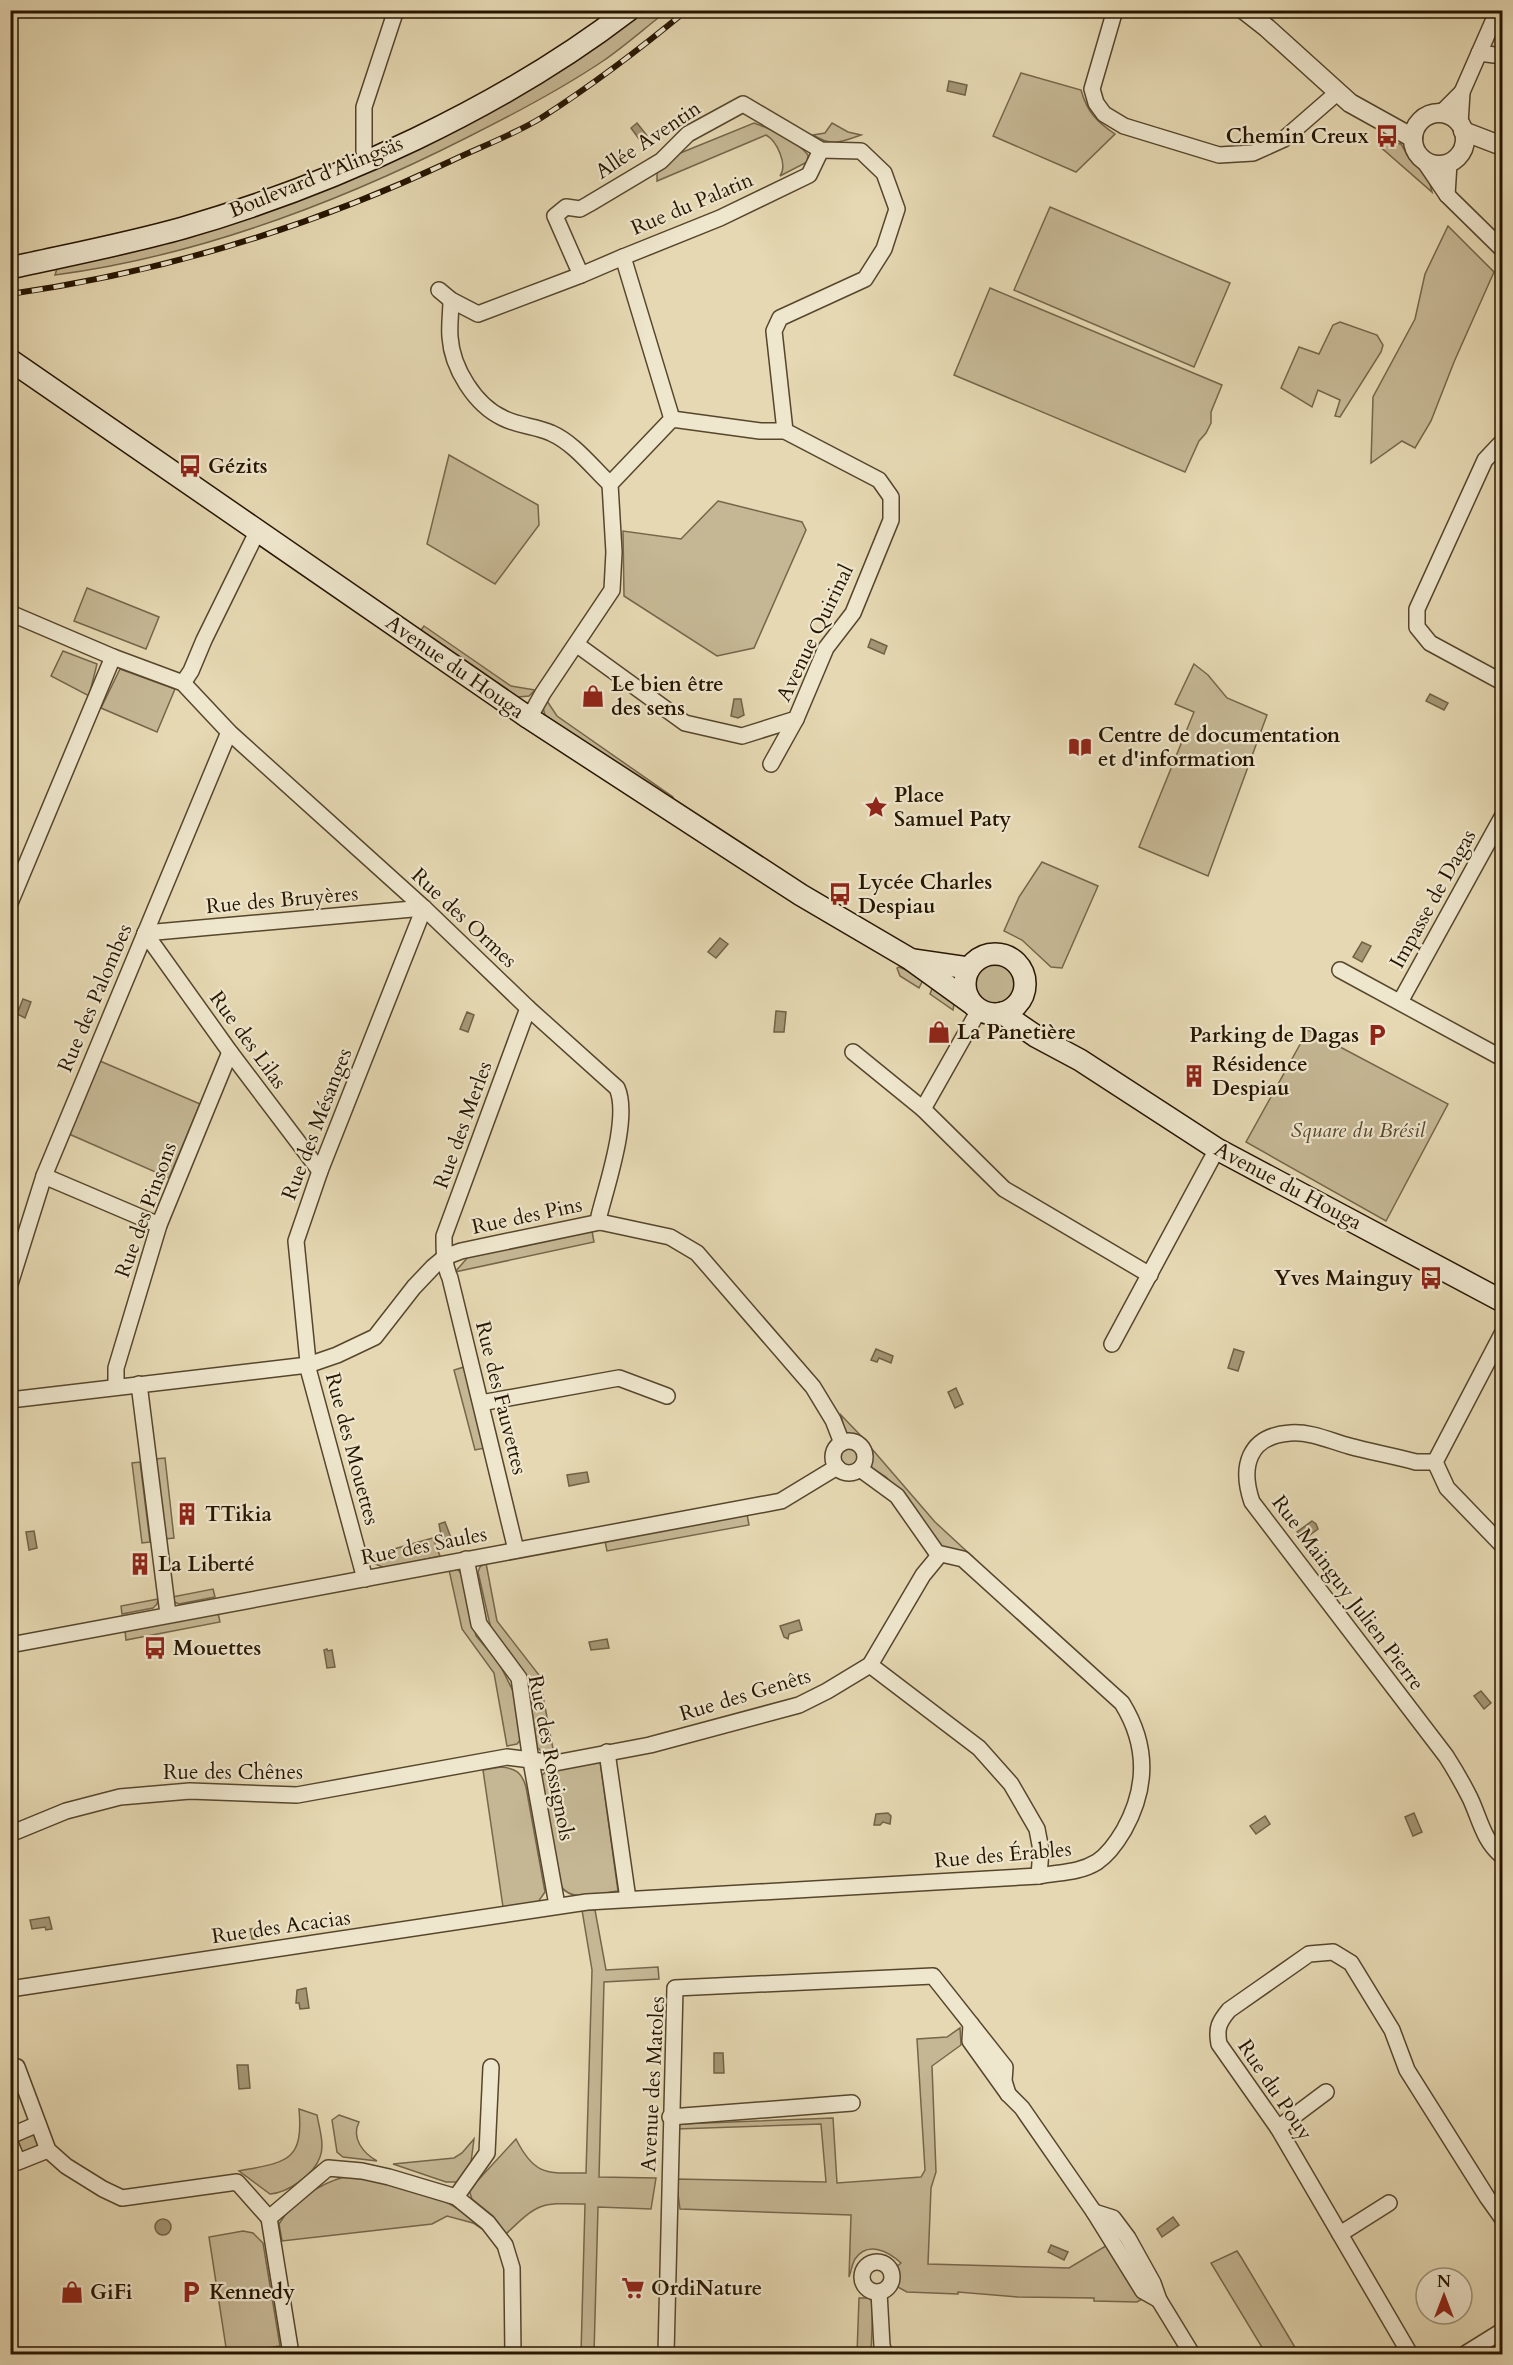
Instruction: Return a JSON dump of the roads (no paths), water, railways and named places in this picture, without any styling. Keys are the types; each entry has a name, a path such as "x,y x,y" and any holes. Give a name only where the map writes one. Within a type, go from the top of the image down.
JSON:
{"main road":[{"name":"Boulevard d'Alingsäs","path":"10,255 182,216 282,183 364,152 495,87 601,21 614,10"},
{"name":"Boulevard d'Alingsäs","path":"10,268 183,228 286,193 375,158 505,93 606,28 629,10"},
{"name":"Avenue du Houga","path":"10,360 529,718 801,895 910,959 975,1006"},
{"path":"994,953 1013,959 1024,974 1026,983 1011,1008 994,1014 975,1006 964,988 968,968 975,960 994,953"},
{"name":"Avenue du Houga","path":"910,959 968,968"},
{"name":"Avenue du Houga","path":"1011,1008 1044,1028 1080,1060 1217,1149 1503,1301"}],"street":[{"path":"364,152 364,107 396,10"},
{"path":"1115,10 1092,89 1096,104 1104,114 1124,126 1219,155 1253,153 1284,139 1338,92"},
{"path":"1244,10 1350,104 1381,119 1416,130"},
{"path":"1424,161 1432,164 1449,163 1460,153 1462,93 1498,10"},
{"path":"1479,53 1503,56"},
{"path":"1440,114 1462,93"},
{"name":"Allée Aventin","path":"581,275 555,216 566,207 580,209 661,161 688,134 727,112 743,104 820,150"},
{"path":"1499,146 1462,134 1447,115 1432,114 1416,130 1418,154 1447,195 1503,249"},
{"path":"785,431 774,331 780,318 865,279 884,249 897,209 884,173 861,151 820,150"},
{"name":"Rue du Palatin","path":"672,419 623,256 720,218 809,175 820,150"},
{"path":"1447,195 1449,163"},
{"path":"529,718 612,590 614,552 610,484 565,441 550,432 504,419 486,409 467,385 454,354 445,295 478,314 581,275 623,256"},
{"path":"610,484 672,419"},
{"name":"Avenue Quirinal","path":"576,644 686,723 742,736 796,719 826,648 853,613 891,520 891,497 879,480 785,431 760,431 672,419"},
{"path":"1503,442 1485,460 1417,609 1417,627 1430,643 1503,682"},
{"path":"10,613 113,657 183,683 191,671 258,530"},
{"path":"10,903 113,657"},
{"name":"Rue des Ormes","path":"183,683 229,732 424,908 528,1008 617,1088 621,1098 621,1121 599,1216 600,1222"},
{"path":"771,764 796,719"},
{"name":"Rue des Palombes","path":"10,1284 44,1176 229,732"},
{"name":"Impasse de Dagas","path":"1400,1002 1503,817"},
{"name":"Rue des Bruyères","path":"144,933 424,908"},
{"name":"Rue des Mésanges","path":"308,1365 296,1241 320,1171 424,908"},
{"name":"Rue des Lilas","path":"144,933 320,1171"},
{"path":"1340,970 1503,1058"},
{"path":"923,1109 975,1006"},
{"name":"Rue des Merles","path":"445,1257 444,1236 528,1008"},
{"name":"Rue des Pinsons","path":"116,1386 116,1368 159,1225 230,1052"},
{"path":"853,1052 923,1109 1004,1189 1150,1275"},
{"path":"1112,1344 1217,1149"},
{"path":"44,1176 159,1225"},
{"name":"Rue des Pins","path":"10,1400 308,1365 337,1355 375,1337 414,1287 445,1257 461,1251 600,1222 670,1237 696,1253 813,1386 829,1411 842,1443"},
{"name":"Rue des Fauvettes","path":"445,1257 445,1269 450,1278 516,1550"},
{"path":"1503,1334 1435,1462 1447,1488 1503,1545"},
{"name":"Rue des Mouettes","path":"308,1365 365,1579"},
{"path":"481,1403 619,1378 667,1396"},
{"path":"138,1384 168,1614"},
{"name":"Rue Mainguy Julien Pierre","path":"1435,1462 1416,1462 1293,1432 1270,1436 1254,1450 1247,1467 1246,1483 1252,1502 1446,1756 1471,1801 1480,1826 1493,1848 1503,1856"},
{"path":"851,1441 860,1446 864,1460 860,1468 850,1473 837,1467 833,1454 842,1443 851,1441"},
{"name":"Rue des Saules","path":"10,1645 782,1501 837,1467"},
{"path":"860,1468 897,1496 937,1553"},
{"name":"Rue des Genêts","path":"531,1761 555,1762 651,1745 799,1705 827,1691 870,1665 923,1575 937,1558 937,1553"},
{"name":"Rue des Érables","path":"557,1905 1039,1876 1075,1872 1098,1861 1114,1847 1135,1810 1142,1782 1141,1753 1134,1722 1122,1703 963,1560 937,1553"},
{"name":"Rue des Rossignols","path":"466,1559 479,1624 519,1678 531,1761 557,1905"},
{"path":"870,1665 979,1748 1011,1784 1036,1829 1041,1850 1039,1876"},
{"path":"607,1752 628,1899"},
{"name":"Rue des Chênes","path":"10,1834 95,1802 144,1793 190,1791 297,1795 507,1757 531,1761"},
{"name":"Rue des Acacias","path":"10,1989 417,1929 557,1905"},
{"name":"Rue du Pouy","path":"1410,2355 1278,2128 1219,2044 1217,2031 1219,2022 1229,2010 1309,1954 1333,1952 1351,1963 1392,2030 1407,2070 1487,2197 1503,2218"},
{"name":"Avenue des Matoles","path":"666,2355 670,2117 675,1988 933,1976 1005,2067 1004,2081 1008,2094 1022,2108 1094,2212 1113,2218 1128,2238 1153,2283 1159,2300 1192,2355"},
{"path":"10,2065 17,2067 48,2150 73,2170 122,2198 237,2182 269,2218 291,2355"},
{"path":"456,2197 487,2153 491,2067"},
{"path":"1278,2128 1326,2092"},
{"path":"670,2117 852,2103"},
{"path":"10,2136 38,2124"},
{"path":"10,2143 18,2162 48,2150"},
{"path":"269,2218 328,2168 362,2171 389,2177 456,2197 488,2223 505,2245 512,2268 513,2355"},
{"path":"1340,2234 1389,2203"},
{"path":"879,2292 882,2352"},
{"path":"1465,2355 1503,2331"}],"railway":[{"path":"10,294 67,285 180,260 291,226 398,185 541,118 615,67 687,10"}],"place":[{"name":"Chemin Creux","path":"1387,136"},
{"name":"Gézits","path":"190,466"},
{"name":"Le bien être des sens","path":"593,696"},
{"name":"Centre de documentation et d'information","path":"1080,747"},
{"name":"Place Samuel Paty","path":"876,807"},
{"name":"Lycée Charles Despiau","path":"840,894"},
{"name":"La Panetière","path":"939,1032"},
{"name":"Parking de Dagas","path":"1377,1035"},
{"name":"Résidence Despiau","path":"1194,1076"},
{"name":"Yves Mainguy","path":"1431,1278"},
{"name":"TTikia","path":"187,1514"},
{"name":"La Liberté","path":"140,1564"},
{"name":"Mouettes","path":"155,1648"},
{"name":"OrdiNature","path":"633,2288"},
{"name":"GiFi","path":"72,2292"},
{"name":"Kennedy","path":"191,2292"}],"park label":[{"name":"Square du Brésil","path":"1358,1130"}]}
